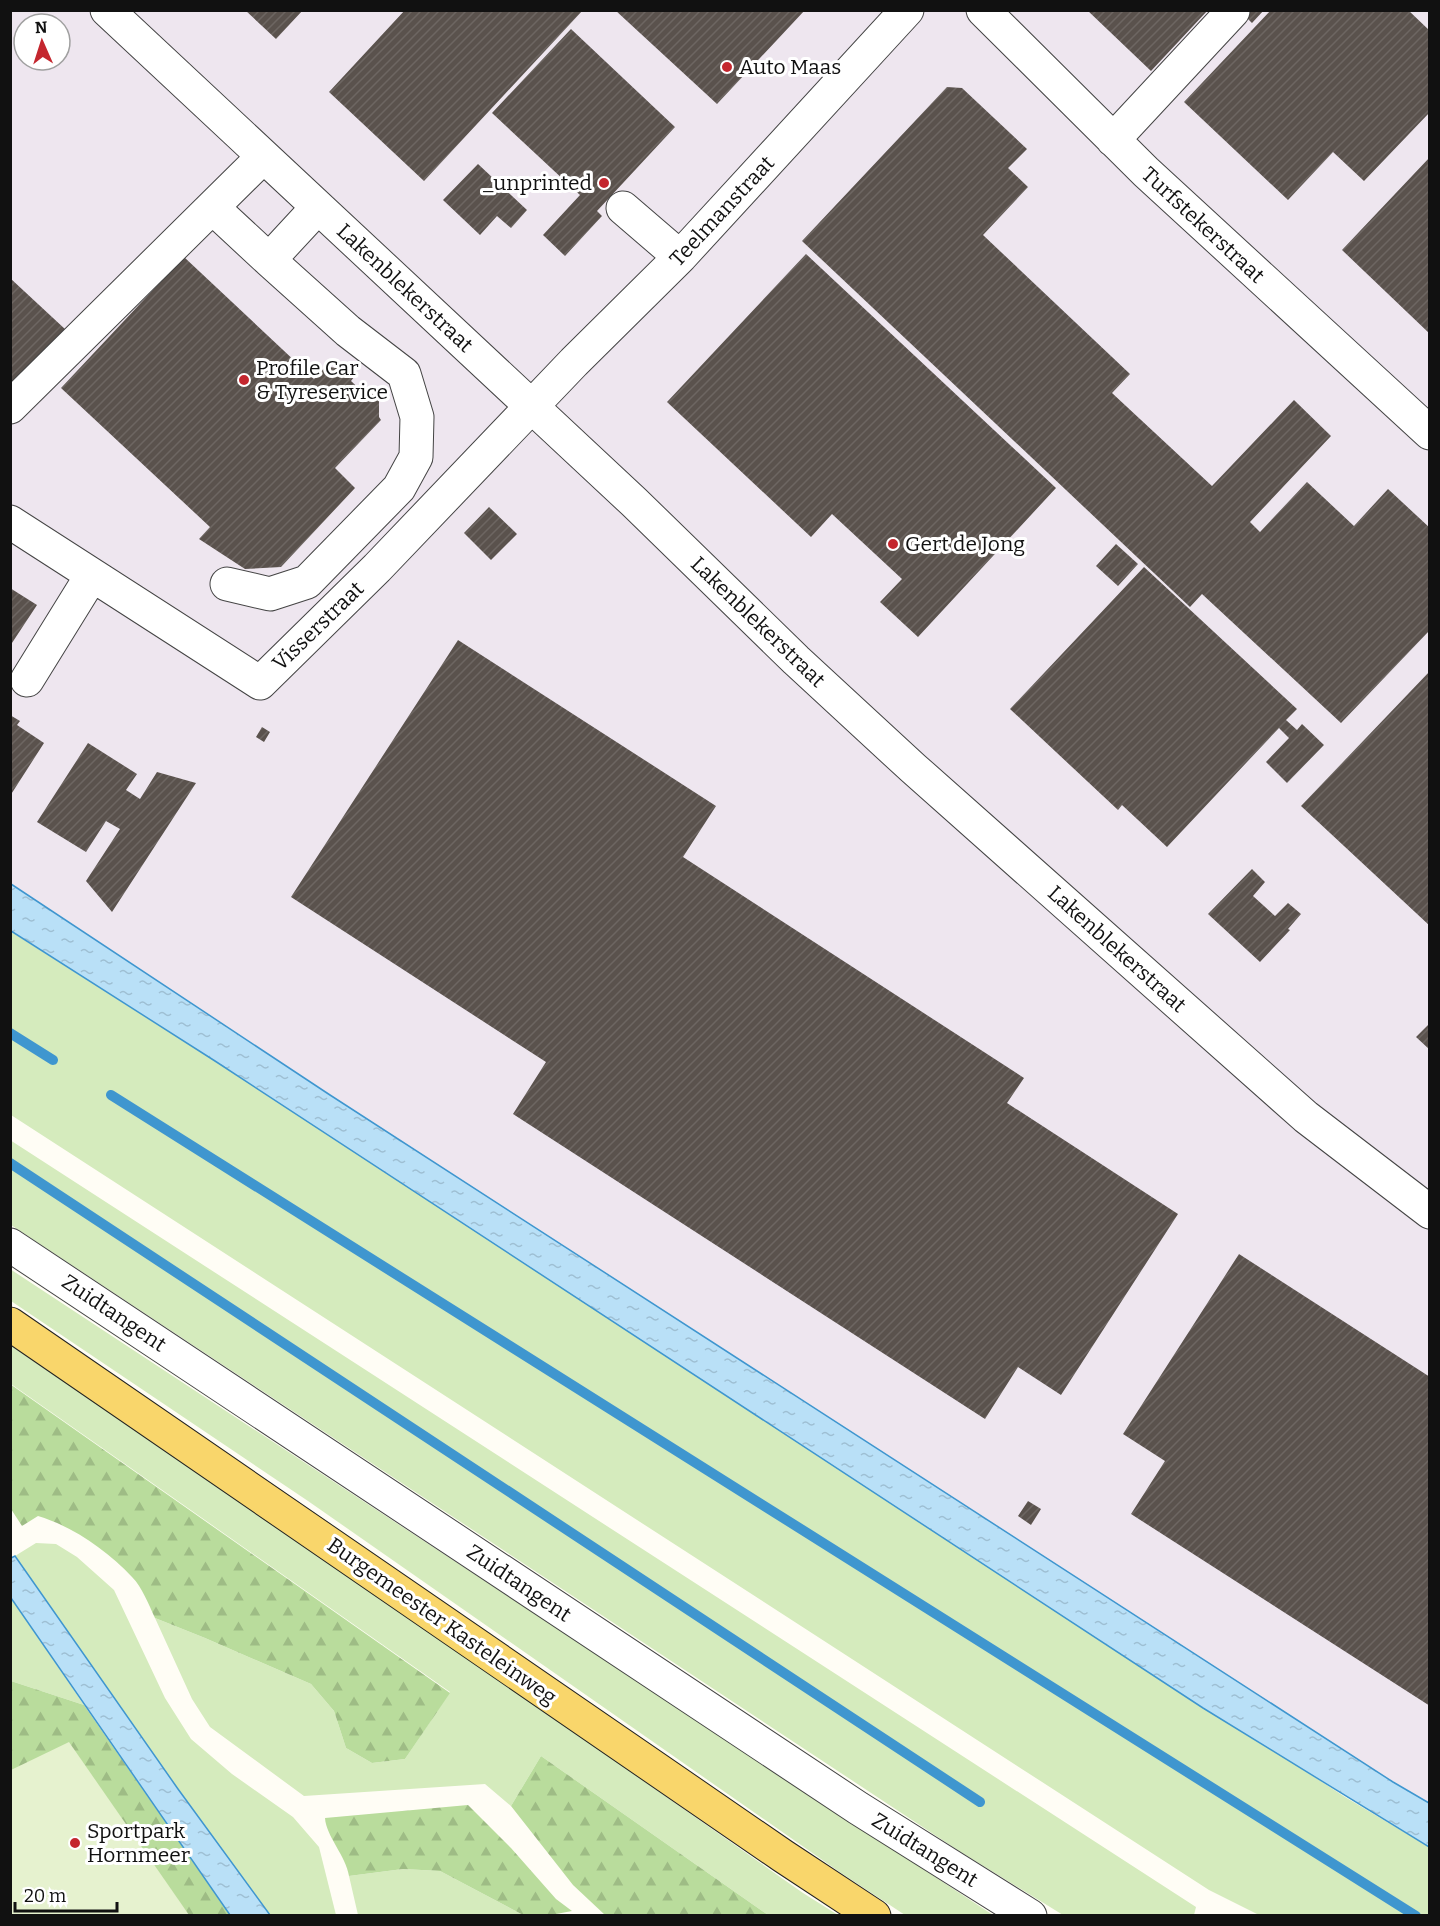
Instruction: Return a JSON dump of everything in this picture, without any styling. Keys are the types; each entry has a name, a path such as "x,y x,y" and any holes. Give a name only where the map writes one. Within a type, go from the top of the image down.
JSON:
{"main road":[{"name":"Burgemeester Kasteleinweg","path":"10,1324 783,1856 874,1916"}],"street":[{"name":"Lakenblekerstraat","path":"106,10 532,406 796,660 913,768 1306,1117 1430,1212"},
{"name":"Teelmanstraat","path":"532,406 680,257 907,10"},
{"name":"Turfstekerstraat","path":"983,10 1113,140 1430,433"},
{"path":"1113,140 1233,11"},
{"path":"10,407 263,157"},
{"path":"269,260 318,207"},
{"path":"213,208 348,331 404,374 417,417 416,457 399,488 307,582 270,594 227,584"},
{"path":"623,208 680,257"},
{"name":"Visserstraat","path":"10,522 260,683 377,568 532,406"},
{"path":"348,540 377,568"},
{"path":"27,680 92,575"},
{"name":"Zuidtangent","path":"10,1245 858,1808 1030,1916"}],"shaded area":[{"path":"10,11 1429,11 1429,1810 11,899"}],"green space":[{"path":"10,931 215,1061 1345,1797 1429,1847 1429,1915 1259,1915 1209,1890 11,1115"},
{"path":"10,1140 1196,1907 1194,1915 1063,1915 959,1851 11,1225"},
{"path":"10,1269 993,1915 905,1915 841,1873 308,1501 11,1301"},
{"path":"10,1345 394,1605 803,1893 838,1915 768,1915 541,1756 511,1806 485,1784 304,1796 210,1727 192,1699 155,1618 311,1684 334,1711 346,1748 372,1763 405,1759 450,1692 11,1384"},
{"path":"10,1384 450,1693 405,1759 372,1763 346,1748 334,1711 311,1684 155,1618 136,1581 101,1549 76,1533 38,1516 22,1526 11,1509"},
{"path":"36,1543 56,1544 77,1557 114,1590 165,1698 191,1739 232,1774 293,1817 319,1847 336,1915 270,1915 178,1789 15,1556"},
{"path":"11,1598 84,1705 11,1681"},
{"path":"11,1681 84,1705 230,1915 168,1915 11,1789"},
{"name":"Sportpark Hornmeer","path":"69,1742 189,1915 11,1915 11,1770"},
{"path":"541,1756 768,1915 605,1915 573,1885 511,1806"},
{"path":"468,1805 511,1848 556,1899 572,1911 551,1915 523,1915 440,1871 403,1869 349,1876 325,1818"},
{"path":"403,1869 440,1871 523,1915 358,1915 349,1876"}],"water":[{"path":"11,884 330,1095 1393,1782 1429,1803 1429,1847 1203,1708 215,1061 11,931"},
{"path":"15,1556 178,1789 270,1915 230,1915 11,1598 11,1558"}],"building":[{"path":"245,10 303,10 276,39"},
{"path":"405,10 583,10 424,181 329,92"},
{"path":"615,10 805,10 717,104"},
{"path":"1087,10 1208,10 1151,71"},
{"path":"1239,10 1264,10 1252,23"},
{"path":"1271,10 1408,10 1430,31 1430,112 1364,181 1333,152 1288,200 1184,102"},
{"path":"571,29 675,127 597,211 602,216 565,256 543,235 580,195 492,113"},
{"path":"947,87 962,88 1027,149 1008,168 1028,187 983,235 1130,374 1112,393 1212,486 1294,400 1331,436 1250,522 1260,532 1307,482 1354,526 1388,489 1430,528 1430,630 1341,723 1202,594 1190,607 802,241"},
{"path":"1430,157 1430,334 1342,250"},
{"path":"478,164 527,210 511,228 497,216 480,235 443,200"},
{"path":"806,254 1056,488 918,637 880,602 902,579 832,514 811,537 667,402"},
{"path":"184,257 314,379 325,367 344,368 354,377 351,381 366,395 369,391 379,400 381,420 335,468 355,488 281,567 245,569 199,539 210,527 61,388"},
{"path":"10,278 66,330 10,389"},
{"path":"489,507 517,534 491,560 464,533"},
{"path":"1116,544 1138,564 1118,586 1096,566"},
{"path":"1144,567 1297,709 1286,720 1297,730 1302,724 1324,745 1287,783 1266,762 1289,738 1279,728 1167,847 1122,805 1118,810 1010,709"},
{"path":"10,588 37,605 10,646"},
{"path":"458,640 716,806 683,857 1024,1078 1007,1103 1178,1214 1061,1395 1018,1367 985,1419 513,1114 546,1062 291,897"},
{"path":"1430,671 1430,926 1301,806"},
{"path":"10,715 20,721 17,725 44,743 10,796"},
{"path":"262,727 270,732 264,742 256,737"},
{"path":"88,743 137,774 126,790 140,799 157,772 196,783 112,912 86,881 120,829 106,821 86,852 37,822"},
{"path":"1252,869 1265,882 1253,896 1275,916 1288,903 1301,914 1288,929 1290,930 1260,962 1208,914"},
{"path":"1430,1023 1430,1050 1416,1037"},
{"path":"1239,1254 1430,1377 1430,1706 1131,1514 1165,1461 1123,1434"},
{"path":"1028,1501 1041,1509 1031,1525 1018,1516"}],"waterway":[{"path":"10,1033 53,1060"},
{"path":"111,1095 1416,1916"},
{"path":"10,1163 980,1802"}],"place":[{"name":"Auto Maas","path":"727,67"},
{"name":"_unprinted","path":"604,183"},
{"name":"Profile Car & Tyreservice","path":"244,380"},
{"name":"Gert de Jong","path":"893,544"},
{"name":"Sportpark Hornmeer","path":"75,1843"}]}
